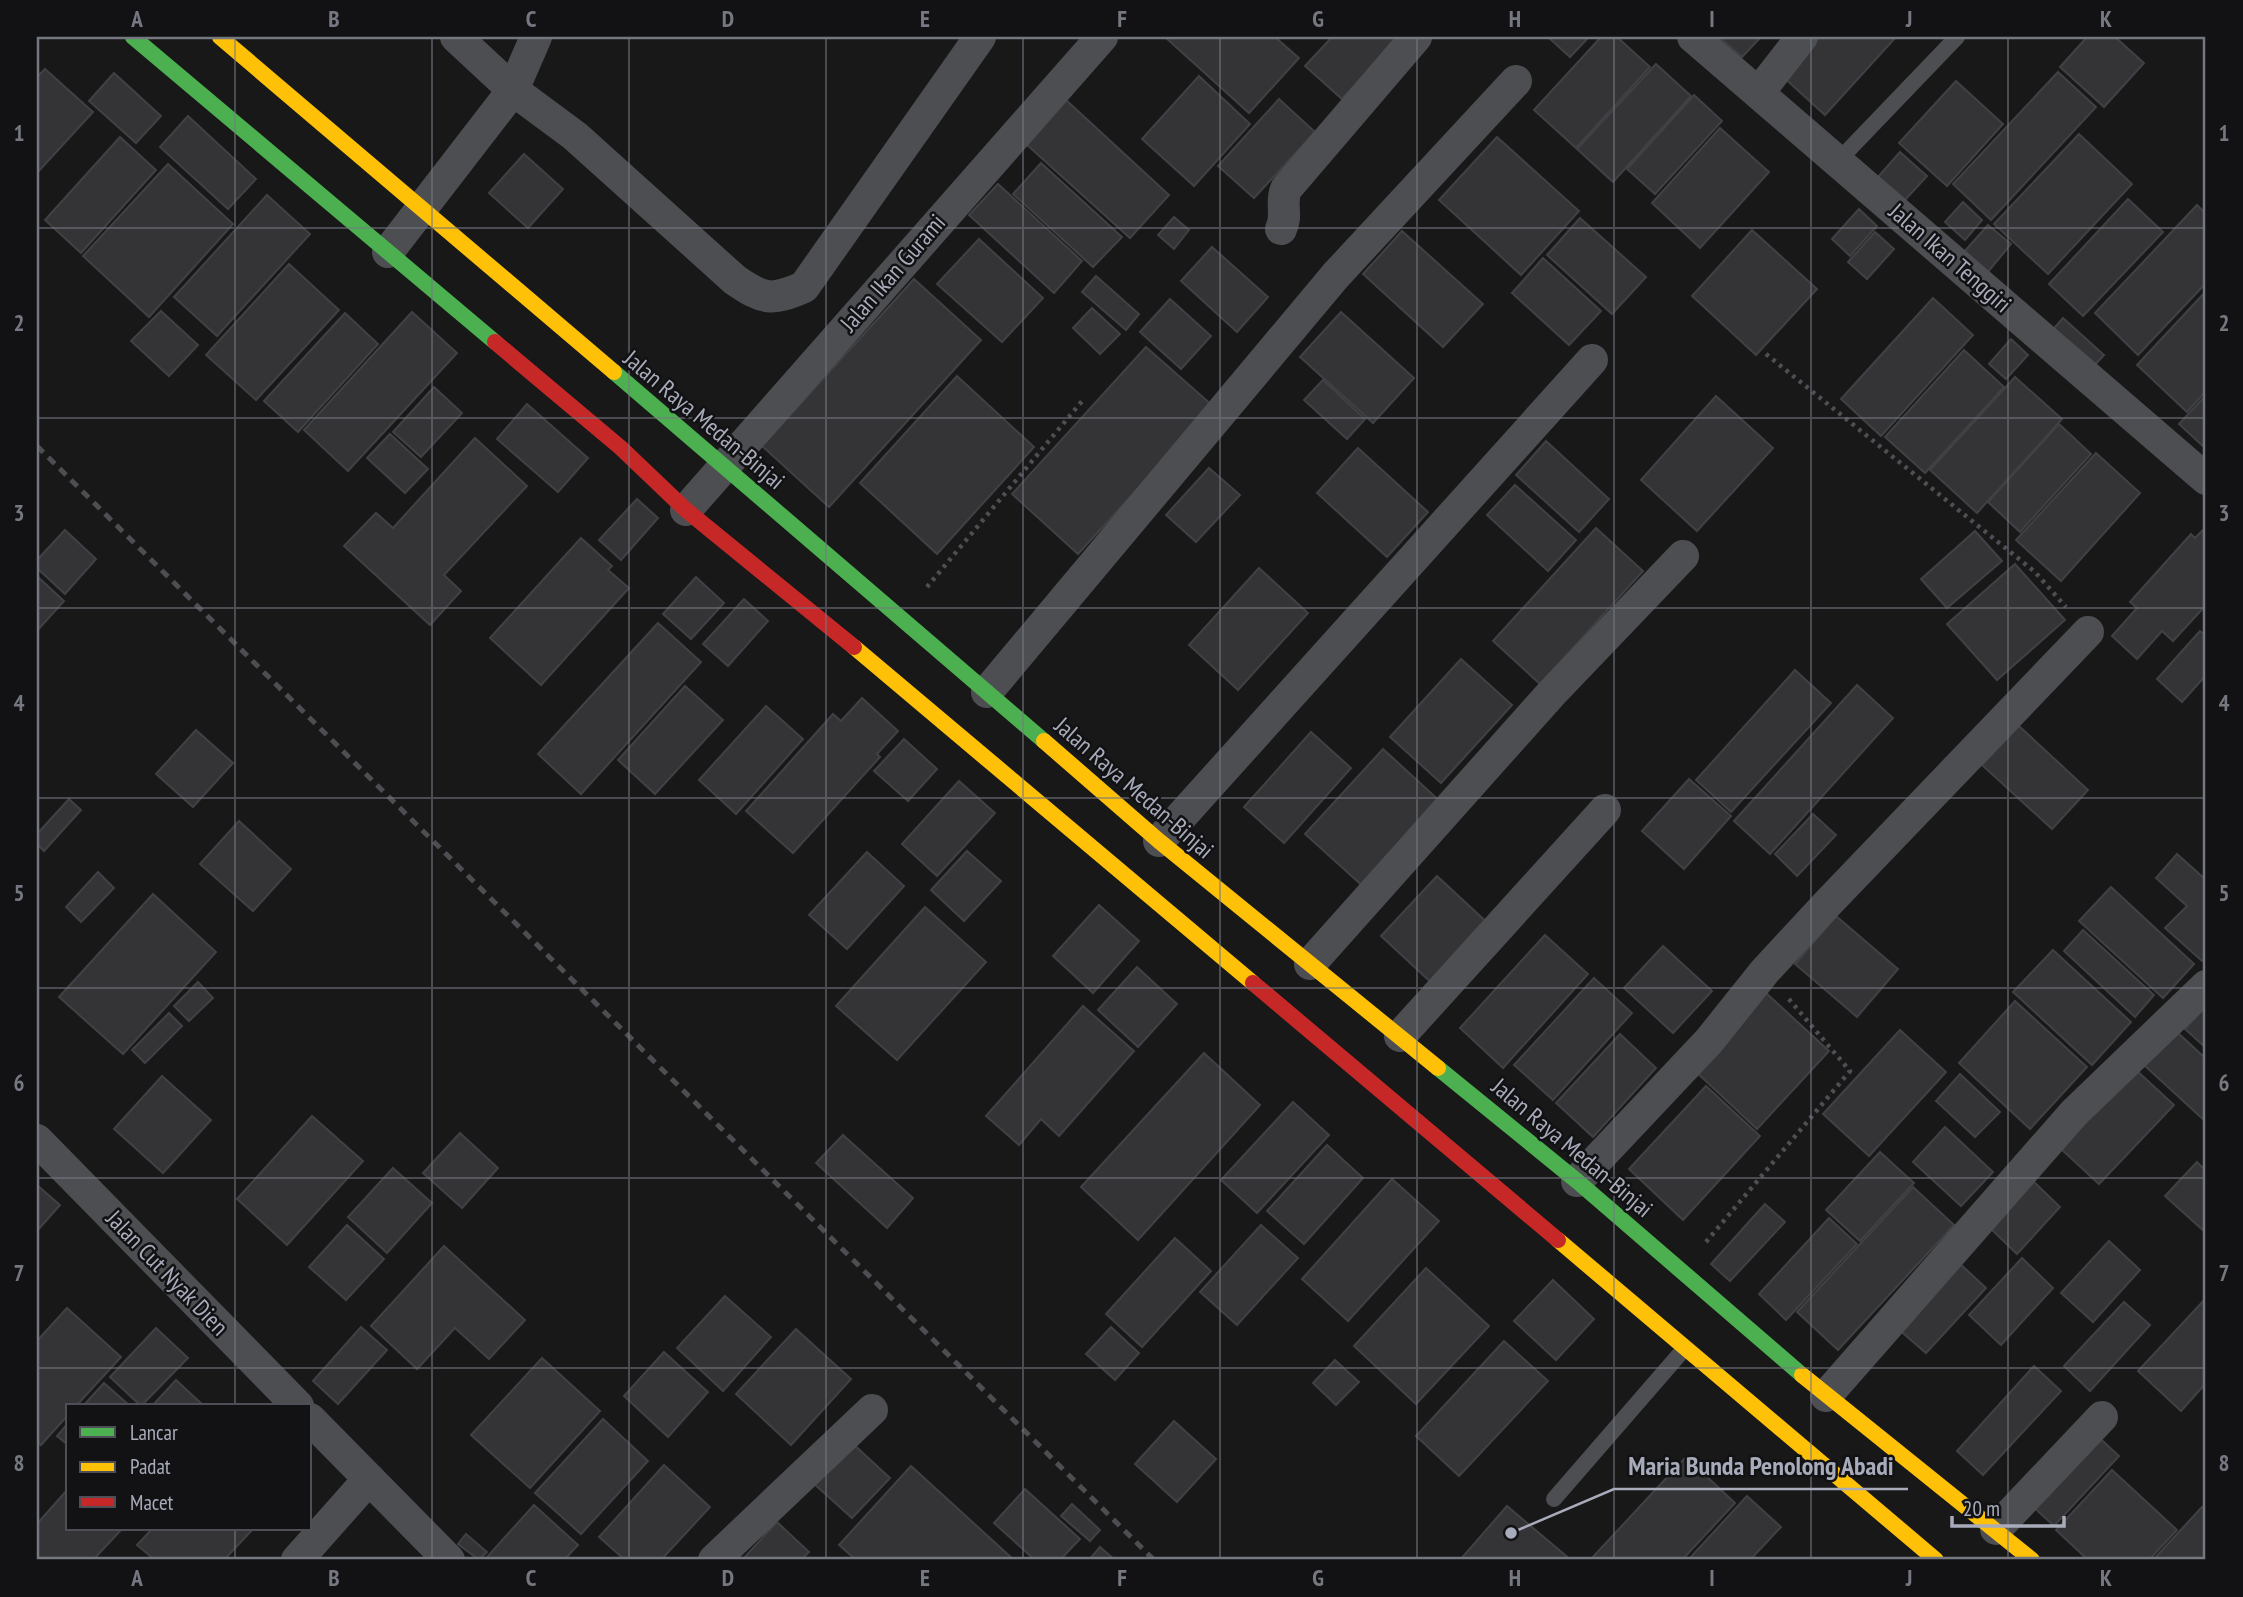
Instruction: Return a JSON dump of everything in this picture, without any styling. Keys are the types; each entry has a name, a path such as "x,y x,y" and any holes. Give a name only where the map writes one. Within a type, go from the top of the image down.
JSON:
{"main road":[{"path":"133,37 621,448 685,510 906,689 1936,1560"},
{"name":"Jalan Raya Medan-Binjai","path":"219,37 902,617 1159,841 1577,1181 1826,1396 2032,1560"}],"street":[{"path":"456,37 513,90 575,136 735,280 757,295 777,298 804,287 980,37"},
{"path":"388,252 513,90 536,37"},
{"name":"Jalan Ikan Gurami","path":"685,510 1102,37"},
{"path":"1281,229 1285,220 1283,196 1286,189 1416,37"},
{"name":"Jalan Ikan Tenggiri","path":"1693,37 2206,479"},
{"path":"1759,92 1802,37"},
{"path":"988,692 1336,275 1516,81"},
{"path":"1159,841 1592,360"},
{"path":"1310,964 1550,695 1682,556"},
{"path":"1577,1181 1709,1041 1765,971 1931,793 2088,632"},
{"path":"1401,1036 1605,810"},
{"path":"1826,1396 2074,1113 2206,986"},
{"name":"Jalan Cut Nyak Dien","path":"37,1140 296,1404"},
{"path":"714,1560 872,1410"},
{"path":"1996,1529 2102,1417"},
{"path":"312,1421 449,1560"},
{"path":"297,1560 369,1479"}],"lane":[{"path":"1838,162 1957,37"},
{"path":"1554,1499 1685,1348"}],"path":[{"path":"1766,354 2035,572 2088,632"},
{"path":"902,617 1083,400"},
{"path":"1683,1270 1850,1072 1765,971"}],"building":[{"path":"1165,37 1275,37 1299,58 1249,113"},
{"path":"1332,37 1399,37 1342,99 1305,66"},
{"path":"1548,37 1589,37 1570,57"},
{"path":"1601,37 1617,37 1650,67 1576,148 1534,110"},
{"path":"1719,37 1761,37 1742,57"},
{"path":"1816,37 1896,37 1825,115 1781,75"},
{"path":"2087,37 2115,37 2144,63 2104,107 2060,67"},
{"path":"1656,64 1691,96 1613,182 1577,149"},
{"path":"45,69 93,112 37,173 37,77"},
{"path":"2058,72 2096,107 1991,220 1953,184"},
{"path":"114,73 161,116 136,143 89,101"},
{"path":"1199,76 1250,124 1194,186 1142,139"},
{"path":"1956,81 2003,124 1947,186 1899,143"},
{"path":"1694,95 1722,121 1655,194 1627,169"},
{"path":"1279,99 1315,132 1254,198 1218,166"},
{"path":"1066,100 1169,195 1130,238 1026,144"},
{"path":"188,116 256,179 228,209 160,147"},
{"path":"1720,128 1769,172 1700,248 1652,203"},
{"path":"2079,134 2132,184 2048,274 1994,224"},
{"path":"120,137 156,170 81,253 45,220"},
{"path":"1497,137 1579,211 1521,275 1439,200"},
{"path":"1900,152 1927,176 1904,201 1878,177"},
{"path":"524,154 563,189 528,228 489,193"},
{"path":"1041,163 1122,237 1093,267 1013,194"},
{"path":"168,164 233,224 149,317 83,256"},
{"path":"998,184 1082,261 1054,293 969,215"},
{"path":"267,195 310,234 217,336 174,297"},
{"path":"2128,199 2163,232 2083,316 2049,284"},
{"path":"1963,202 1982,220 1965,240 1945,222"},
{"path":"2197,205 2206,214 2206,283 2138,355 2095,313"},
{"path":"1859,209 1877,226 1850,256 1832,239"},
{"path":"1174,217 1189,230 1174,249 1158,235"},
{"path":"1580,218 1646,277 1612,314 1547,255"},
{"path":"1988,225 2011,244 1987,273 1964,252"},
{"path":"1752,230 1817,289 1756,355 1692,296"},
{"path":"1402,231 1483,304 1443,347 1363,274"},
{"path":"1875,232 1894,249 1867,279 1848,262"},
{"path":"979,239 1043,298 1002,342 937,284"},
{"path":"1212,247 1268,297 1237,332 1181,281"},
{"path":"1543,258 1601,311 1569,345 1512,293"},
{"path":"289,264 339,310 256,400 206,355"},
{"path":"1096,276 1139,314 1126,330 1082,292"},
{"path":"914,279 981,340 829,507 762,446"},
{"path":"2206,291 2206,391 2187,412 2137,365"},
{"path":"1933,298 1973,335 1881,436 1841,399"},
{"path":"1170,299 1211,336 1181,369 1140,332"},
{"path":"1092,308 1120,334 1100,354 1073,328"},
{"path":"161,311 198,345 169,376 131,341"},
{"path":"412,312 457,353 348,471 304,430"},
{"path":"1341,312 1414,378 1373,423 1300,357"},
{"path":"345,313 378,344 298,432 264,401"},
{"path":"2063,318 2104,355 2091,369 2050,333"},
{"path":"2011,339 2028,355 2006,379 1989,364"},
{"path":"1146,347 1213,406 1078,554 1012,494"},
{"path":"1964,350 2004,387 1925,473 1885,437"},
{"path":"957,376 1034,447 937,554 860,483"},
{"path":"2015,377 2062,419 1977,513 1930,470"},
{"path":"1323,380 1365,419 1347,439 1304,400"},
{"path":"434,387 462,413 421,457 393,432"},
{"path":"2206,395 2206,449 2179,424"},
{"path":"1716,396 1773,448 1697,531 1641,480"},
{"path":"527,404 588,458 558,492 497,439"},
{"path":"2059,424 2091,454 2020,532 1988,502"},
{"path":"390,434 428,469 405,493 367,458"},
{"path":"475,438 527,486 444,575 461,591 430,625 344,546 376,513 393,528"},
{"path":"1546,441 1609,499 1579,532 1516,475"},
{"path":"1358,448 1428,512 1387,557 1317,493"},
{"path":"2096,453 2140,493 2061,581 2016,540"},
{"path":"1209,468 1240,495 1196,542 1166,515"},
{"path":"1515,485 1576,540 1548,571 1487,515"},
{"path":"637,499 658,518 621,560 599,540"},
{"path":"2206,527 2206,605 2173,641 2162,631 2137,659 2112,636 2137,608 2130,602 2191,534 2195,538"},
{"path":"1596,528 1643,571 1540,684 1493,641"},
{"path":"65,530 96,559 65,594 37,568 37,560"},
{"path":"1975,531 2002,561 1947,608 1921,579"},
{"path":"581,538 612,566 608,570 629,588 541,685 490,638"},
{"path":"2015,564 2065,620 1997,680 1947,624"},
{"path":"1259,568 1308,613 1238,690 1189,645"},
{"path":"37,576 64,601 37,631"},
{"path":"696,577 724,603 691,639 663,614"},
{"path":"744,599 768,621 728,666 703,644"},
{"path":"658,623 701,662 581,794 538,754"},
{"path":"2200,631 2206,636 2206,675 2182,702 2157,679"},
{"path":"1461,659 1512,705 1441,783 1390,737"},
{"path":"1795,670 1831,703 1731,812 1696,780"},
{"path":"1857,685 1893,718 1770,854 1734,821"},
{"path":"685,686 723,720 655,794 618,760"},
{"path":"862,698 898,731 877,754 880,757 793,853 746,811 833,714 841,721"},
{"path":"766,706 803,739 736,814 699,780"},
{"path":"2019,726 2088,790 2052,829 1982,765"},
{"path":"196,730 233,763 193,807 156,774"},
{"path":"1311,732 1351,768 1284,843 1244,807"},
{"path":"904,739 937,769 908,801 874,771"},
{"path":"1383,749 1443,804 1366,889 1305,834"},
{"path":"1689,779 1731,816 1684,869 1642,831"},
{"path":"959,781 995,813 937,876 902,844"},
{"path":"69,799 81,810 44,851 37,844 37,834"},
{"path":"1813,814 1836,835 1797,876 1775,854"},
{"path":"239,821 291,869 253,911 200,864"},
{"path":"967,851 1001,881 964,921 931,890"},
{"path":"867,852 904,886 847,949 809,915"},
{"path":"2177,854 2206,880 2206,957 2202,961 2165,928 2187,906 2156,878"},
{"path":"98,872 114,888 81,922 66,907"},
{"path":"1437,876 1491,926 1436,987 1381,936"},
{"path":"2111,887 2194,964 2163,998 2079,921"},
{"path":"153,894 216,952 123,1054 59,997"},
{"path":"1099,905 1139,941 1093,993 1053,956"},
{"path":"925,907 986,962 897,1060 836,1006"},
{"path":"1836,916 1898,969 1857,1017 1795,964"},
{"path":"2083,930 2154,995 2135,1017 2064,951"},
{"path":"1545,935 1588,974 1503,1068 1460,1028"},
{"path":"1663,946 1712,991 1673,1033 1624,988"},
{"path":"2053,950 2131,1022 2092,1065 2013,992"},
{"path":"1137,967 1177,1004 1138,1047 1098,1010"},
{"path":"1594,978 1632,1013 1553,1100 1514,1065"},
{"path":"198,982 213,998 189,1021 174,1006"},
{"path":"1765,992 1829,1051 1757,1129 1694,1070"},
{"path":"2015,1001 2087,1067 2030,1129 1959,1063"},
{"path":"1083,1006 1134,1051 1059,1136 1041,1119 1019,1145 986,1116"},
{"path":"2206,1006 2206,1048 2185,1029"},
{"path":"169,1013 182,1026 145,1063 132,1050"},
{"path":"1900,1030 1946,1072 1869,1156 1823,1114"},
{"path":"2176,1031 2206,1059 2206,1122 2144,1065"},
{"path":"1620,1034 1656,1068 1593,1137 1556,1103"},
{"path":"1204,1053 1260,1105 1138,1240 1081,1187"},
{"path":"2135,1069 2174,1105 2099,1184 2061,1149"},
{"path":"1960,1074 2000,1112 1975,1137 1936,1101"},
{"path":"162,1076 211,1120 163,1173 114,1129"},
{"path":"1706,1086 1760,1136 1683,1220 1629,1169"},
{"path":"1293,1102 1329,1135 1257,1213 1221,1180"},
{"path":"312,1116 363,1161 287,1245 237,1199"},
{"path":"1945,1127 1993,1172 1961,1206 1913,1162"},
{"path":"460,1133 498,1168 462,1208 423,1173"},
{"path":"843,1135 913,1198 887,1228 816,1163"},
{"path":"1327,1145 1363,1178 1304,1244 1267,1211"},
{"path":"1880,1152 1914,1183 1860,1241 1826,1210"},
{"path":"2197,1162 2206,1171 2206,1233 2165,1196"},
{"path":"393,1168 432,1203 387,1253 348,1217"},
{"path":"1392,1179 1439,1221 1348,1321 1302,1279"},
{"path":"2033,1181 2060,1207 2017,1254 1989,1227"},
{"path":"37,1185 60,1205 37,1231"},
{"path":"1913,1187 1954,1225 1838,1350 1797,1312"},
{"path":"1765,1204 1785,1222 1730,1281 1711,1264"},
{"path":"1829,1218 1857,1244 1786,1320 1759,1294"},
{"path":"347,1225 384,1259 346,1300 309,1267"},
{"path":"1261,1225 1298,1258 1237,1325 1200,1292"},
{"path":"1175,1238 1211,1271 1142,1347 1106,1314"},
{"path":"2109,1241 2140,1270 2093,1322 2061,1293"},
{"path":"444,1246 525,1320 489,1359 455,1328 417,1369 371,1326"},
{"path":"2022,1258 2053,1288 2001,1345 1969,1315"},
{"path":"1958,1262 1986,1288 1926,1353 1897,1328"},
{"path":"1426,1268 1489,1326 1416,1404 1354,1346"},
{"path":"1553,1280 1594,1319 1556,1360 1514,1321"},
{"path":"725,1296 771,1337 723,1391 677,1348"},
{"path":"2206,1298 2206,1383 2181,1411 2138,1371"},
{"path":"2124,1302 2150,1325 2090,1391 2064,1366"},
{"path":"67,1308 121,1357 78,1404 66,1404 66,1417 41,1445 37,1441 37,1341"},
{"path":"361,1327 387,1350 338,1404 313,1381"},
{"path":"1111,1327 1139,1353 1115,1380 1086,1354"},
{"path":"156,1328 188,1358 143,1404 139,1404 110,1377"},
{"path":"796,1329 851,1379 791,1445 736,1394"},
{"path":"1504,1341 1548,1381 1459,1476 1416,1436"},
{"path":"664,1352 708,1392 668,1437 624,1396"},
{"path":"542,1358 600,1411 530,1488 471,1435"},
{"path":"1335,1360 1359,1382 1336,1405 1313,1383"},
{"path":"2034,1366 2061,1391 1983,1475 1957,1451"},
{"path":"176,1380 202,1404 154,1404"},
{"path":"104,1383 128,1404 85,1404"},
{"path":"603,1419 648,1461 581,1534 535,1493"},
{"path":"1174,1421 1216,1459 1177,1502 1135,1464"},
{"path":"66,1425 66,1443 57,1436"},
{"path":"2092,1431 2119,1456 2054,1526 2027,1501"},
{"path":"851,1442 890,1478 852,1518 813,1483"},
{"path":"1686,1457 1735,1503 1682,1560 1590,1560"},
{"path":"664,1465 710,1507 661,1560 625,1560 599,1537"},
{"path":"911,1466 1014,1560 856,1560 839,1545"},
{"path":"2112,1470 2177,1530 2149,1560 2088,1560 2056,1530"},
{"path":"1025,1489 1080,1539 1060,1560 1035,1560 994,1523"},
{"path":"66,1491 66,1530 121,1530 93,1560 37,1560 37,1524"},
{"path":"1747,1496 1781,1527 1750,1560 1688,1560"},
{"path":"1072,1504 1100,1530 1090,1541 1061,1516"},
{"path":"534,1505 578,1545 564,1560 491,1560 487,1557"},
{"path":"1507,1506 1571,1560 1460,1560"},
{"path":"2202,1507 2206,1511 2206,1560 2153,1560"},
{"path":"777,1522 809,1552 801,1560 742,1560"},
{"path":"151,1530 252,1530 224,1560 155,1560 137,1545"},
{"path":"466,1534 487,1552 479,1560 458,1544"},
{"path":"1100,1547 1115,1560 1089,1560"}],"railway":[{"path":"37,446 1154,1560"}],"traffic: fast":[{"path":"133,37 495,342"},
{"path":"614,372 1044,741"},
{"path":"1438,1068 1577,1181 1802,1375"}],"traffic: slow":[{"path":"220,37 614,372"},
{"path":"854,647 1253,983"},
{"path":"1044,741 1159,841 1438,1068"},
{"path":"1558,1240 1936,1560"},
{"path":"1802,1375 2032,1560"}],"traffic: jam":[{"path":"495,342 621,448 686,510 854,647"},
{"path":"1253,983 1558,1240"}],"place":[{"name":"Maria Bunda Penolong Abadi","path":"1511,1533"}]}
